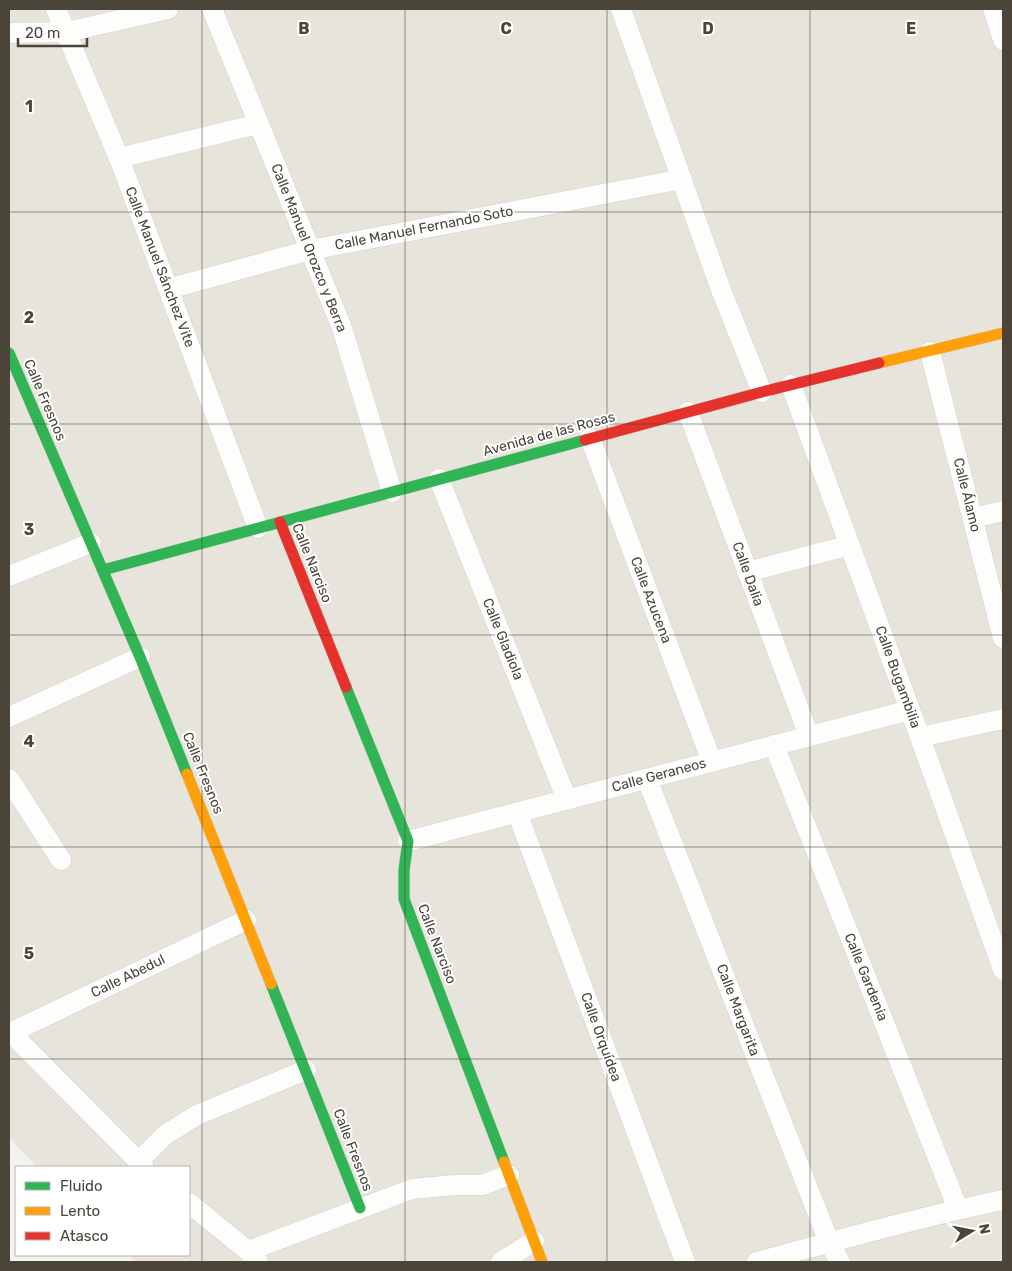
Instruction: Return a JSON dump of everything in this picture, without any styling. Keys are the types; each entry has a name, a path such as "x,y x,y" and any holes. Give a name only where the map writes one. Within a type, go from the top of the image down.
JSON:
{"street":[{"name":"Calle Manuel Sánchez Vite","path":"56,9 118,158 258,528"},
{"path":"9,34 66,32 168,9"},
{"name":"Calle Manuel Orozco y Berra","path":"212,9 342,328 392,492"},
{"path":"622,9 721,290 762,392"},
{"path":"993,9 1003,40"},
{"path":"118,158 258,124"},
{"name":"Calle Manuel Fernando Soto","path":"168,289 310,250 682,179"},
{"name":"Avenida de las Rosas","path":"103,570 762,392 1003,333"},
{"name":"Calle Álamo","path":"930,352 1003,638"},
{"name":"Calle Fresnos","path":"9,353 140,657 360,1208"},
{"name":"Calle Bugambilia","path":"791,385 1003,970"},
{"name":"Calle Dalia","path":"688,412 809,736"},
{"name":"Calle Azucena","path":"590,438 712,762"},
{"name":"Calle Gladiola","path":"439,479 567,800"},
{"path":"973,518 1003,511"},
{"name":"Calle Narciso","path":"280,522 408,841 404,870 404,900 542,1262"},
{"path":"9,576 91,543"},
{"path":"747,572 850,545"},
{"path":"9,717 140,657"},
{"name":"Calle Geraneos","path":"408,841 910,710"},
{"path":"920,737 1003,719"},
{"name":"Calle Gardenia","path":"774,745 958,1209"},
{"path":"9,779 61,860"},
{"name":"Calle Margarita","path":"647,779 829,1242 840,1262"},
{"name":"Calle Orquídea","path":"517,812 685,1262"},
{"name":"Calle Abedul","path":"10,1032 246,920"},
{"path":"10,1032 141,1165 165,1135 197,1115 306,1070"},
{"path":"190,1204 252,1256 360,1208 412,1189 454,1185 482,1185 510,1175"},
{"path":"757,1262 958,1209 1003,1200"},
{"path":"501,1262 534,1242"}],"shaded area":[{"path":"9,9 1003,9 1003,1262 137,1262 130,1256 190,1256 190,1166 37,1166 9,1138"}],"traffic: fast":[{"path":"9,353 140,657 187,774"},
{"path":"103,570 585,440"},
{"path":"346,687 408,841 404,870 404,899 504,1162"},
{"path":"271,984 360,1208"}],"traffic: slow":[{"path":"879,363 1003,333"},
{"path":"187,774 271,984"},
{"path":"504,1162 542,1262"}],"traffic: jam":[{"path":"585,440 762,392 879,363"},
{"path":"280,522 346,687"}]}
